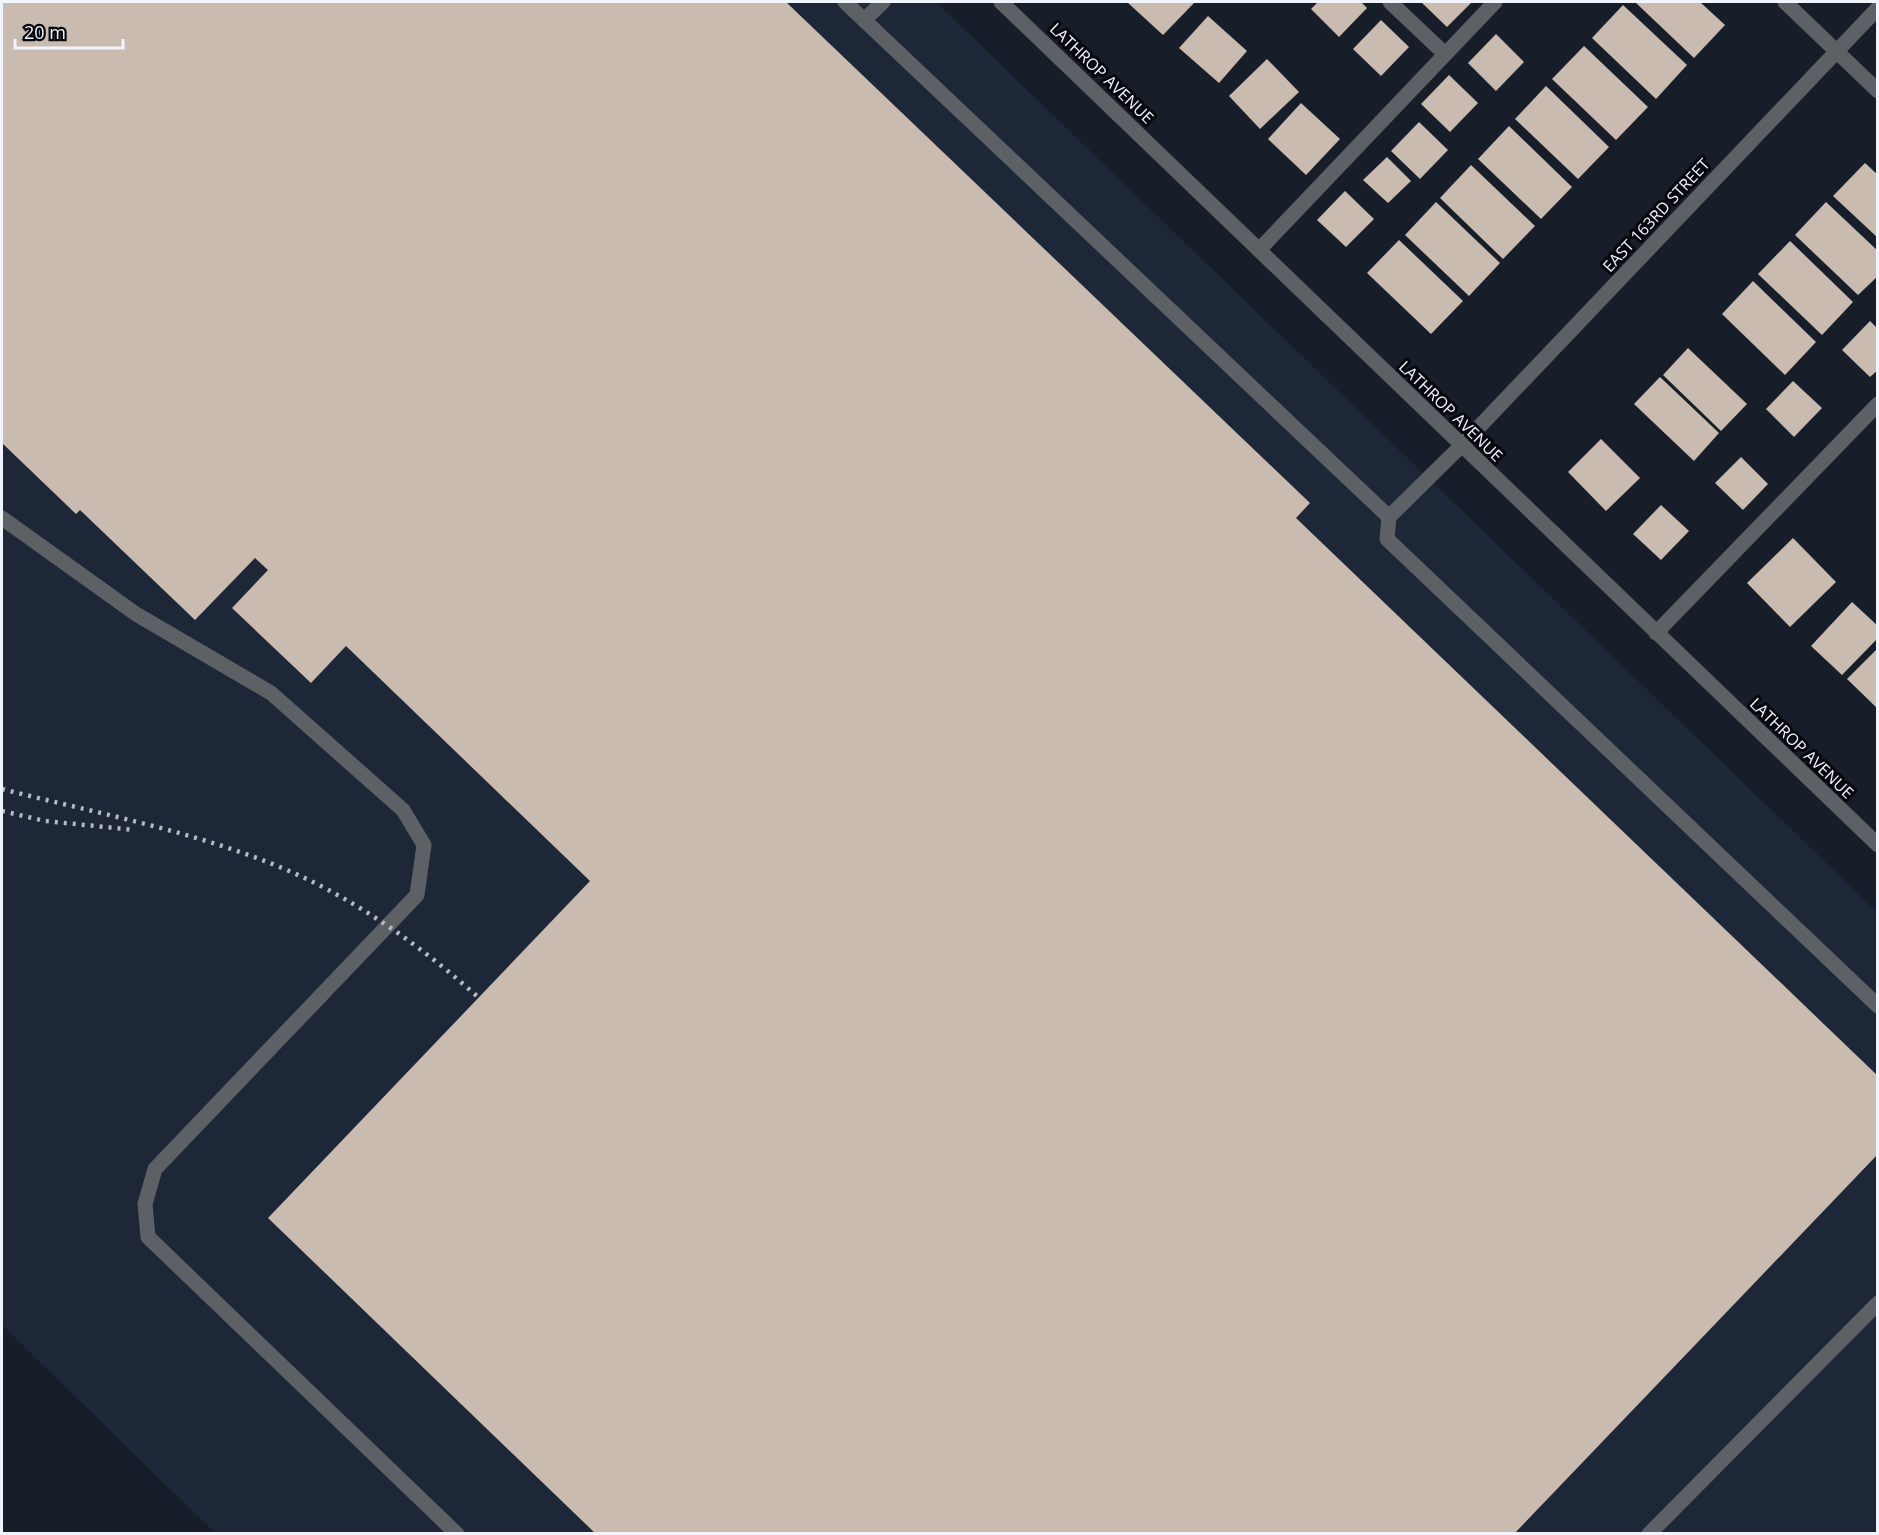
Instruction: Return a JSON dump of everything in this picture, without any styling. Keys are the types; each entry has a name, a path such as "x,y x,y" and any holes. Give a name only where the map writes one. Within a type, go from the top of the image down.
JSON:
{"street":[{"path":"845,2 1389,517 1387,539 1878,1006"},
{"path":"864,20 883,2"},
{"name":"LATHROP AVENUE","path":"1001,2 1878,845"},
{"path":"1390,2 1445,54"},
{"path":"1258,250 1495,2"},
{"path":"1785,2 1878,91"},
{"name":"EAST 163RD STREET","path":"1389,517 1461,446 1878,8"},
{"path":"1656,633 1878,404"},
{"path":"2,518 136,614 271,693 403,810 424,845 417,895 155,1169 145,1204 148,1237 458,1533"},
{"path":"1649,1533 1878,1303"}],"shaded area":[{"path":"2,2 936,2 1877,912 1877,1533 215,1533 2,1325"}],"building":[{"path":"2,2 786,2 1310,503 1296,518 1878,1076 1878,1154 1514,1534 596,1534 268,1218 590,881 346,646 311,683 232,608 268,570 255,558 195,620 80,510 76,514 2,443"},
{"path":"1127,2 1195,2 1163,35"},
{"path":"1318,2 1361,2 1367,8 1339,37 1311,9"},
{"path":"1421,2 1472,2 1447,27"},
{"path":"1635,2 1700,2 1725,25 1694,58"},
{"path":"1623,5 1687,65 1656,99 1592,38"},
{"path":"1208,16 1247,51 1219,83 1179,48"},
{"path":"1381,20 1409,47 1381,76 1353,49"},
{"path":"1496,34 1524,62 1496,91 1468,63"},
{"path":"1584,46 1648,107 1616,140 1552,79"},
{"path":"1267,59 1299,92 1260,129 1229,96"},
{"path":"1449,75 1478,103 1450,132 1421,104"},
{"path":"1546,86 1609,147 1578,179 1515,119"},
{"path":"1301,103 1340,139 1306,175 1268,139"},
{"path":"1419,122 1448,150 1420,179 1391,151"},
{"path":"1509,126 1572,187 1541,219 1478,159"},
{"path":"1387,157 1411,181 1388,203 1363,180"},
{"path":"1865,163 1878,175 1878,238 1833,196"},
{"path":"1471,165 1535,226 1503,259 1440,198"},
{"path":"1345,191 1374,219 1346,247 1317,220"},
{"path":"1436,202 1500,263 1469,296 1405,235"},
{"path":"1826,202 1878,251 1878,276 1858,295 1795,235"},
{"path":"1399,240 1463,301 1431,334 1367,273"},
{"path":"1790,241 1853,302 1822,335 1758,274"},
{"path":"1753,281 1816,342 1785,375 1722,314"},
{"path":"1870,321 1878,329 1878,370 1870,377 1842,350"},
{"path":"1688,348 1747,404 1721,431 1663,375"},
{"path":"1660,377 1719,433 1694,461 1634,404"},
{"path":"1793,381 1822,408 1794,437 1766,409"},
{"path":"1601,439 1640,478 1606,511 1568,472"},
{"path":"1741,457 1768,484 1743,510 1715,483"},
{"path":"1661,505 1689,531 1661,560 1633,534"},
{"path":"1793,538 1836,582 1790,627 1747,583"},
{"path":"1852,602 1878,626 1878,638 1842,675 1811,646"},
{"path":"1878,648 1878,709 1847,679"}],"railway":[{"path":"2,789 159,828 275,865 334,893 378,919 420,949 479,998"},
{"path":"2,811 45,821 135,830"}]}
